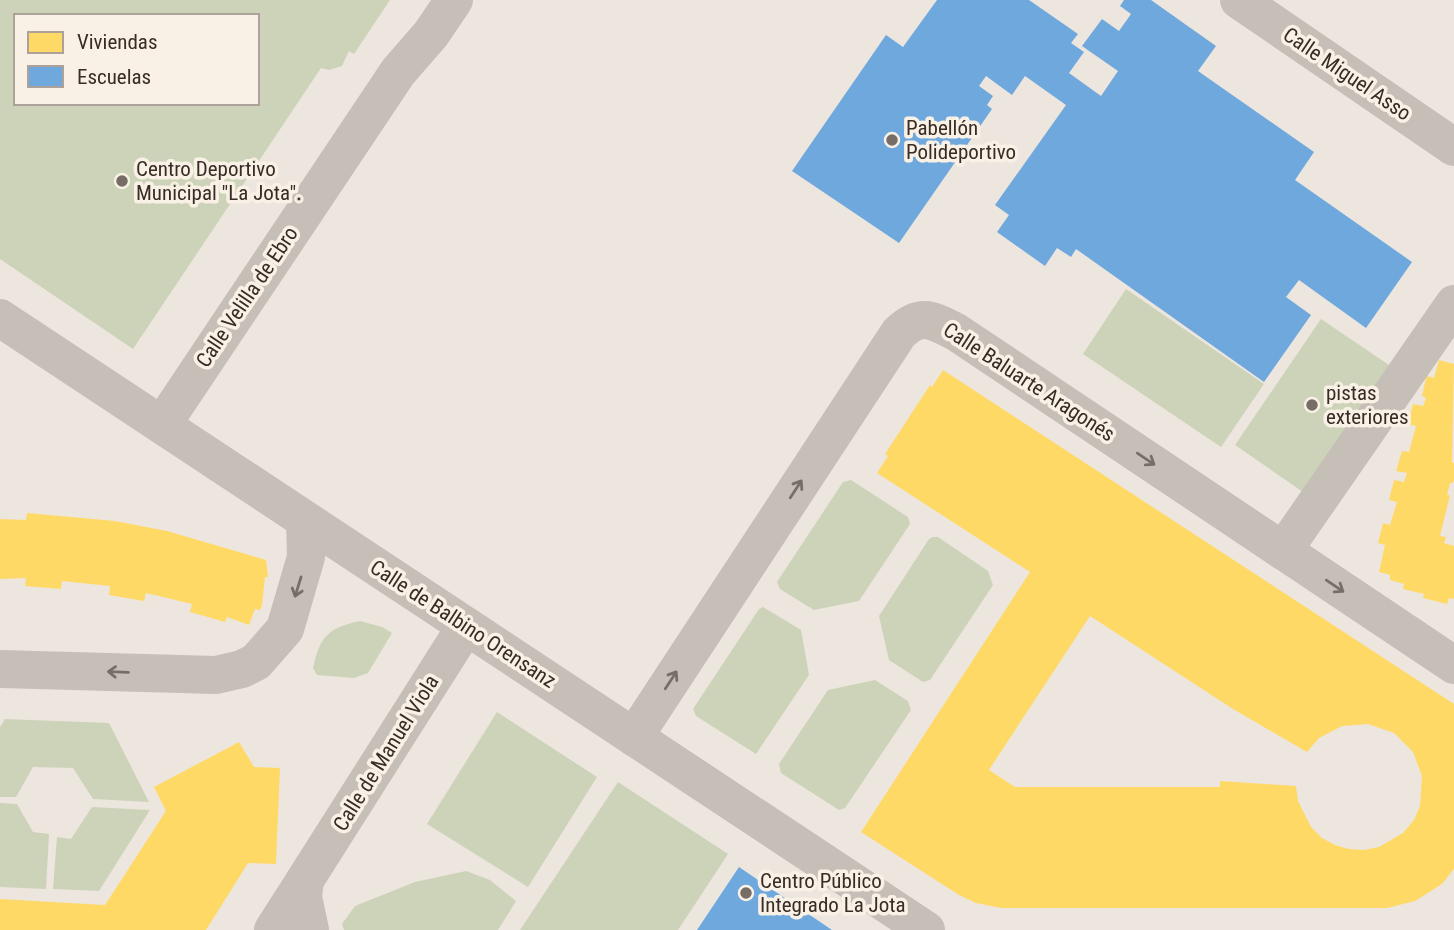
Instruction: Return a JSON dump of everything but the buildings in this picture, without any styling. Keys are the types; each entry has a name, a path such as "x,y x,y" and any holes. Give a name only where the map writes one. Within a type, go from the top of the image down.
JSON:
{"street":[{"name":"Calle Velilla de Ebro","path":"162,425 398,72 431,34 454,0"},
{"name":"Calle Miguel Asso","path":"1239,0 1454,148"},
{"path":"1283,551 1454,304"},
{"name":"Calle de Balbino Orensanz","path":"0,318 926,930"},
{"name":"Calle Baluarte Aragonés","path":"634,737 899,333 911,322 923,319 956,332 1454,665"},
{"path":"0,669 216,675 242,669 256,662 285,629 306,557 305,520"},
{"name":"Calle de Manuel Viola","path":"273,930 466,626"},
{"path":"305,880 303,897 310,930"}],"green space":[{"name":"Centro Deportivo Municipal \"La Jota\".","path":"0,0 390,0 354,54 349,51 342,66 329,70 321,68 133,349 0,259"},
{"path":"1126,289 1264,384 1221,447 1083,354"},
{"name":"pistas exteriores","path":"1321,319 1389,365 1303,492 1235,445"},
{"path":"851,480 908,517 910,524 859,601 814,610 780,589 777,582 843,482"},
{"path":"938,537 988,571 993,585 930,680 923,682 889,660 879,616 929,539"},
{"path":"763,607 801,630 809,675 756,754 696,716 693,709 759,609"},
{"path":"360,621 382,627 392,633 368,673 354,678 317,675 313,668 319,648 327,635 340,627"},
{"path":"875,680 908,701 911,710 845,808 839,810 781,773 779,764 828,690"},
{"path":"497,712 597,777 528,887 427,824"},
{"path":"5,719 109,723 149,802 93,799 73,768 33,767 16,797 0,797 0,727"},
{"path":"618,782 728,854 678,930 520,930"},
{"path":"0,803 17,804 33,832 49,834 46,889 0,887"},
{"path":"92,807 150,810 99,891 53,889 57,837 71,839"},
{"path":"466,871 490,880 516,901 498,930 344,930 342,924 355,906 415,882"}],"place":[{"name":"Pabellón Polideportivo","path":"892,140"},
{"name":"Centro Deportivo Municipal \"La Jota\".","path":"122,181"},
{"name":"pistas exteriores","path":"1312,405"},
{"name":"Centro Público Integrado La Jota","path":"746,893"}]}
